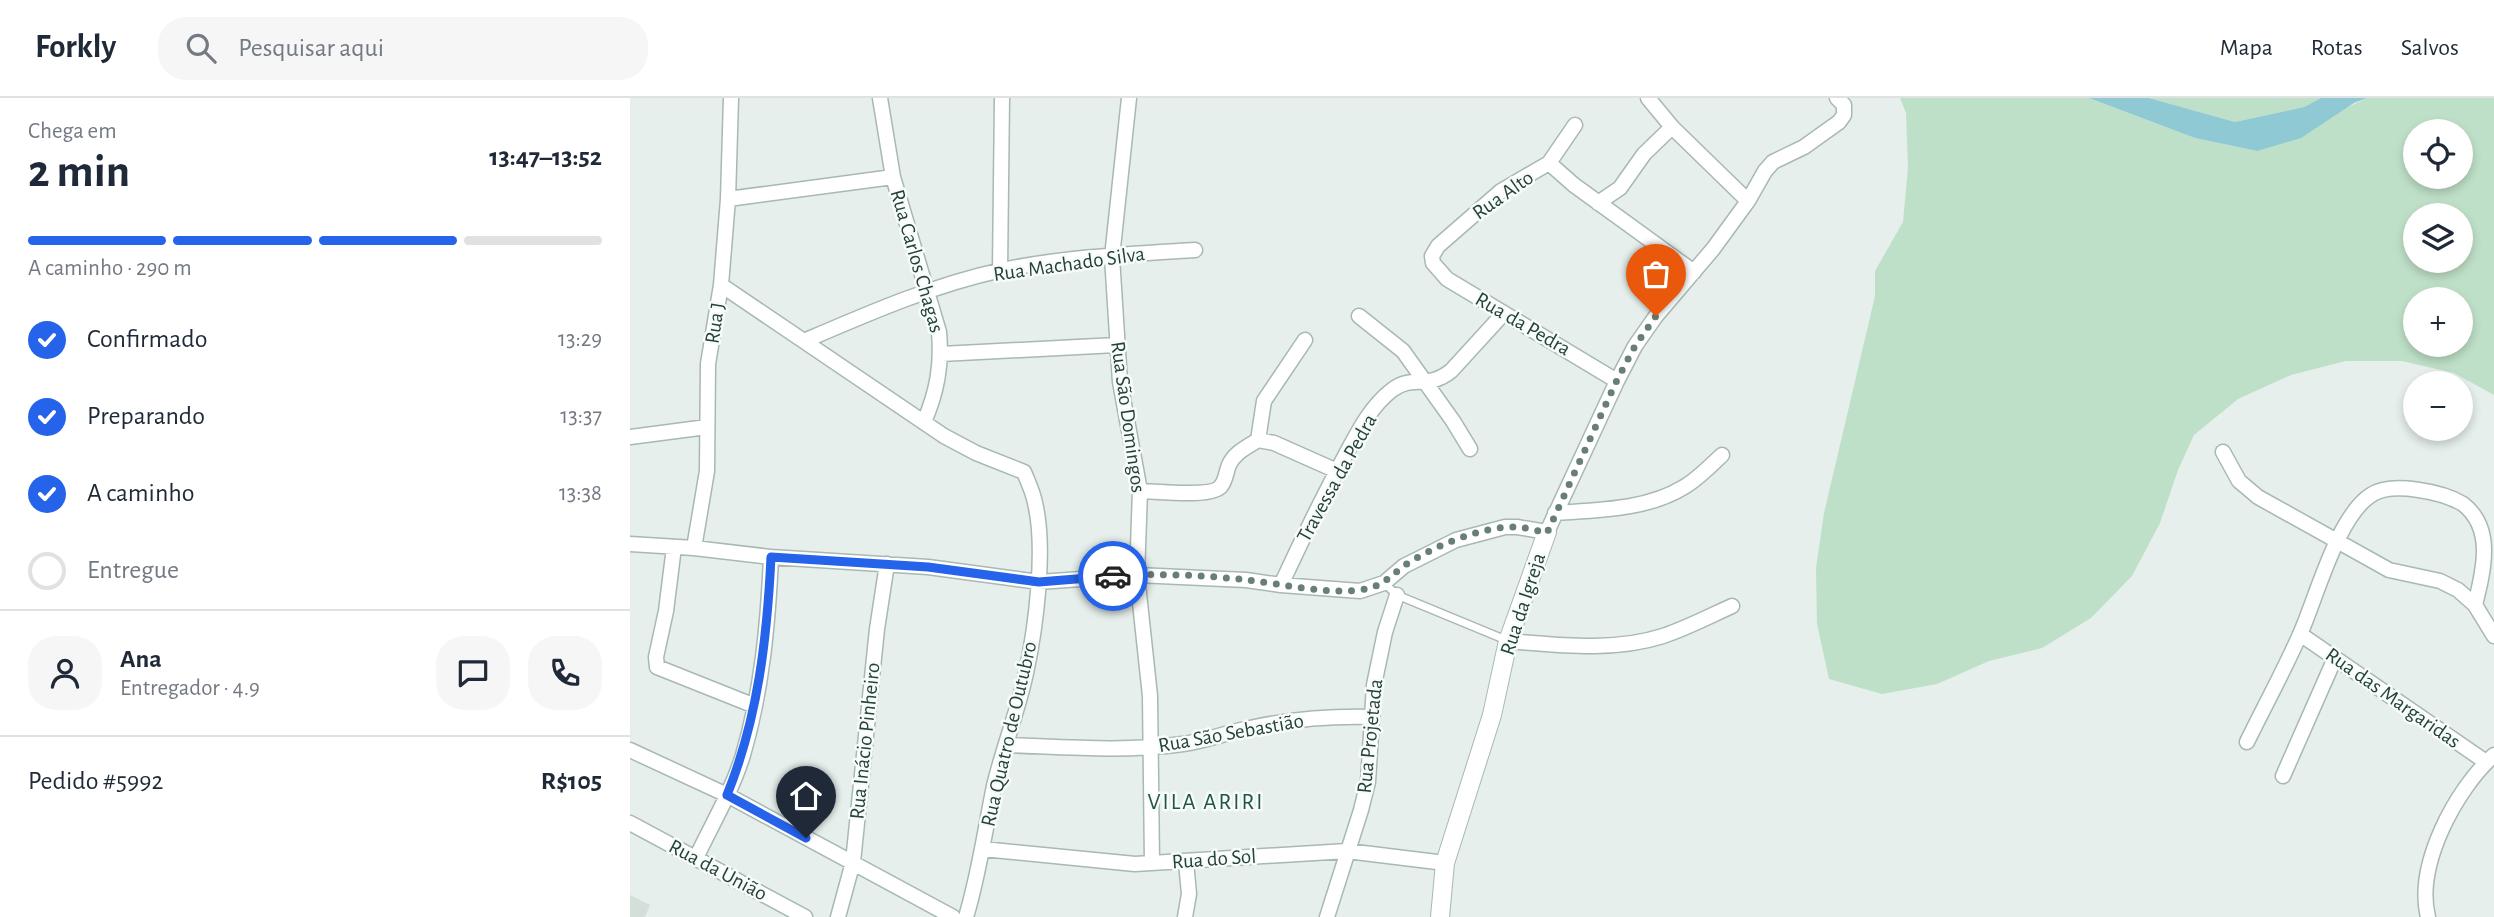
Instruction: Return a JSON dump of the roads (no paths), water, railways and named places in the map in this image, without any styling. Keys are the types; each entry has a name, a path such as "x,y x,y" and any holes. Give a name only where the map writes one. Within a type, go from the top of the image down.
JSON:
{"street":[{"name":"Rua J","path":"694,548 707,471 708,363 721,285 728,199 731,98"},
{"name":"Rua Carlos Chagas","path":"880,98 893,177 939,332 941,354 935,397 924,422"},
{"path":"1000,270 1002,98"},
{"name":"Rua São Domingos","path":"1129,98 1112,257 1120,382 1140,491 1138,575 1147,653 1152,863"},
{"path":"1648,98 1672,127 1748,201"},
{"name":"Rua da Igreja","path":"1440,917 1445,863 1492,715 1508,641 1555,513 1617,380 1635,346 1656,316 1694,272 1748,201 1765,170 1773,162 1804,147 1839,122 1844,115 1844,105 1837,98"},
{"name":"Rua Alto","path":"1433,263 1432,256 1438,246 1472,215 1501,191 1549,163 1575,125"},
{"path":"1598,203 1620,187 1644,154 1672,127"},
{"path":"1549,163 1598,203 1694,272"},
{"path":"728,199 893,177"},
{"name":"Rua Machado Silva","path":"804,341 928,290 1000,270 1195,250"},
{"name":"Rua da Pedra","path":"1433,263 1447,279 1617,380"},
{"path":"721,285 804,341"},
{"name":"Travessa da Pedra","path":"1280,585 1355,438 1383,399 1404,383 1424,383 1442,378 1504,313"},
{"path":"1359,316 1403,351 1470,449"},
{"path":"1258,440 1265,401 1305,340"},
{"name":"Rua Quatro de Outubro","path":"804,341 944,436 976,453 1024,472 1035,504 1039,582 1026,672 995,785 966,917"},
{"path":"941,354 1116,345"},
{"path":"630,437 707,426"},
{"path":"1140,491 1205,493 1218,490 1223,485 1229,463 1240,451 1258,440 1274,443 1337,471"},
{"path":"2223,452 2239,481 2258,497 2389,570 2440,581 2458,590 2475,606 2494,636"},
{"path":"1555,513 1603,509 1655,500 1682,489 1722,455"},
{"name":"Rua das Margaridas","path":"2247,742 2300,634 2337,542 2361,503 2371,495 2378,491 2396,489 2438,493 2474,512 2484,524 2488,538 2486,562 2475,606"},
{"path":"630,544 969,571 1039,582 1138,575 1245,580 1360,590 1384,583 1404,566 1456,540 1505,527 1547,533"},
{"path":"674,547 666,611 656,657 657,667 755,706"},
{"path":"696,858 727,795 742,756 755,706 768,618 771,557"},
{"name":"Rua Inácio Pinheiro","path":"838,917 853,862 875,642 887,564"},
{"name":"Rua Projetada","path":"1327,917 1368,782 1374,685 1397,595"},
{"path":"1508,641 1580,646 1624,645 1663,636 1732,606"},
{"name":"Rua das Margaridas","path":"2300,634 2490,758 2450,812 2437,843 2426,890 2428,917"},
{"path":"2283,776 2336,658"},
{"name":"Rua São Sebastião","path":"1006,745 1119,750 1151,748 1186,744 1249,728 1326,716 1372,717"},
{"path":"630,750 727,795 953,917"},
{"name":"Rua da União","path":"630,823 806,917"},
{"name":"Rua do Sol","path":"983,849 1075,859 1152,863 1347,851 1445,863"},
{"path":"1185,917 1189,894 1186,862"}],"lane":[{"path":"1384,583 1397,595 1508,641"}],"water":[{"path":"2089,98 2149,98 2235,122 2304,107 2321,98 2367,98 2354,103 2301,138 2257,151 2195,138"}],"district":[{"name":"VILA ARIRI","path":"1206,802"}]}
